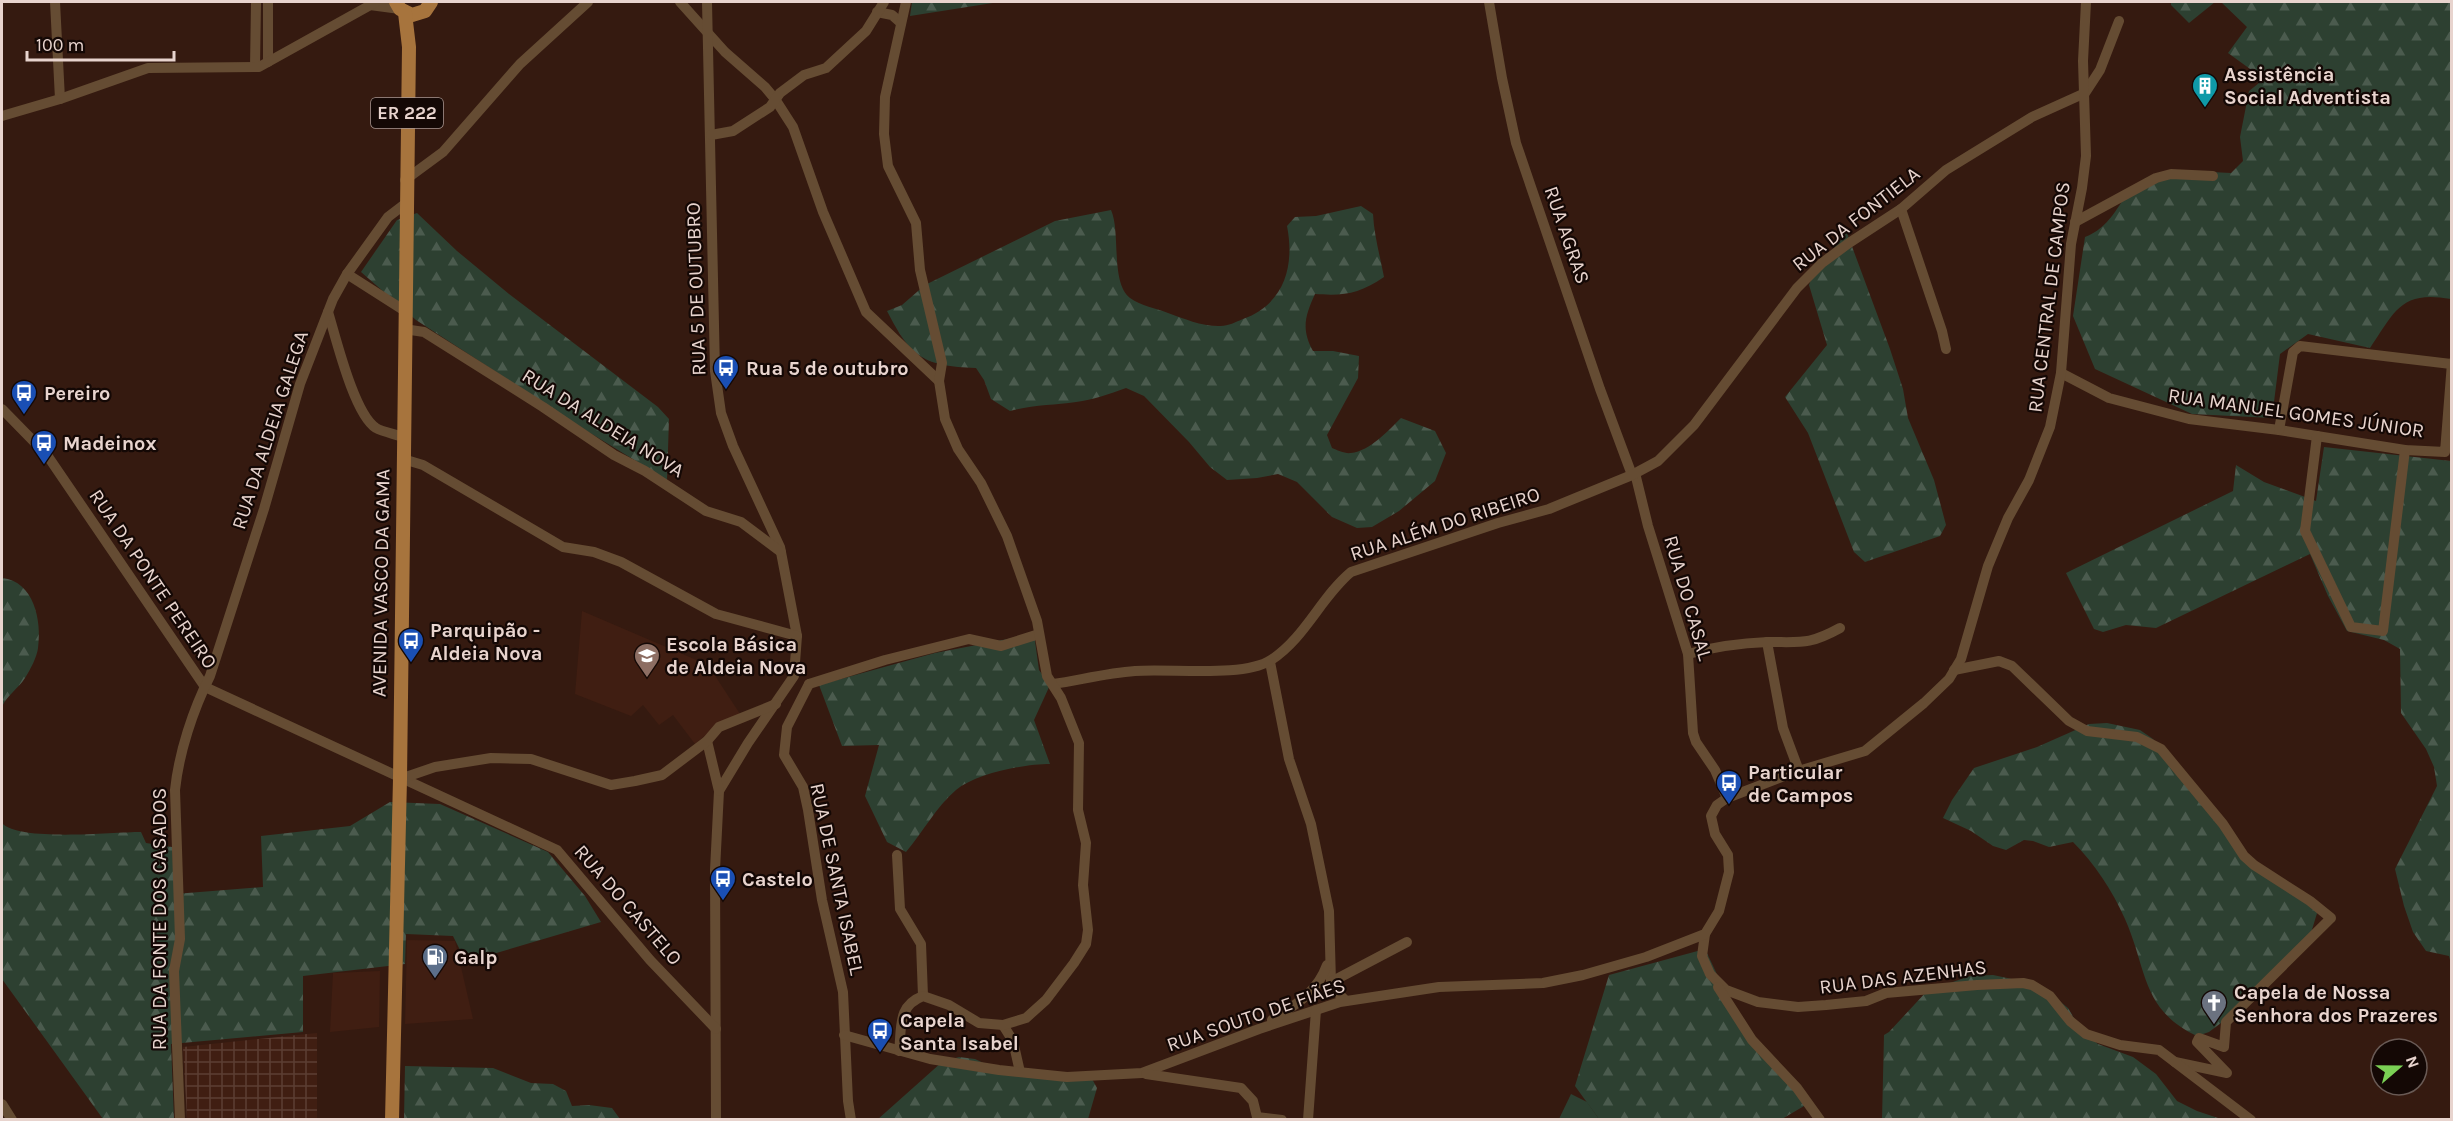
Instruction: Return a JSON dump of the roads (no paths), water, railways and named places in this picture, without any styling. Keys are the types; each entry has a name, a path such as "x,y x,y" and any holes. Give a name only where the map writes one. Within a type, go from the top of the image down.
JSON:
{"main road":[{"name":"AVENIDA VASCO DA GAMA","path":"392,1119 400,779 405,180 409,46 405,10 425,11 430,2"}],"street":[{"path":"55,2 60,99"},
{"path":"255,67 256,2"},
{"path":"267,2 268,62"},
{"path":"405,180 443,152 519,64 588,2"},
{"path":"680,2 707,33 775,99 794,127 823,212 866,312 939,381"},
{"name":"RUA 5 DE OUTUBRO","path":"707,2 714,350 721,413 781,552 797,636 794,676 748,743 719,791"},
{"path":"711,135 732,131 770,107 780,93 804,75 826,68 866,31 884,2"},
{"path":"899,1052 903,1011 912,1000 923,996 949,1005 979,1023 1003,1025 1026,1018 1046,1000 1074,963 1086,944 1088,930 1083,885 1086,843 1078,810 1079,743 1061,698 1047,676 1037,621 1007,536 981,483 958,449 945,420 939,381 942,363 920,270 916,223 888,166 884,134 885,97 906,2"},
{"name":"RUA AGRAS","path":"1489,2 1516,143 1600,389 1634,474"},
{"name":"RUA CENTRAL DE CAMPOS","path":"1727,798 1799,771 1865,751 1924,703 1949,679 1961,659 1988,566 2008,518 2029,480 2050,427 2061,373 2071,243 2085,156 2083,61 2086,2"},
{"path":"2,116 60,99 148,68 255,67 268,62 373,3 405,10"},
{"path":"877,12 892,15 901,23"},
{"path":"2085,93 2100,70 2120,21"},
{"name":"RUA DA FONTIELA","path":"1634,474 1658,460 1694,425 1797,288 1822,263 1901,209 1946,170 2032,117 2085,93"},
{"path":"2075,222 2156,178 2171,174 2213,176"},
{"name":"RUA DA ALDEIA GALEGA","path":"204,687 210,676 264,509 300,384 328,312 347,274 388,217 405,204"},
{"path":"1901,209 1946,349"},
{"path":"347,274 405,311"},
{"path":"328,312 362,412 375,428 403,437"},
{"name":"RUA DA ALDEIA NOVA","path":"404,329 424,332 614,455 654,477 706,511 741,522 781,552"},
{"path":"2279,430 2293,352 2300,346 2451,363"},
{"name":"RUA MANUEL GOMES JÚNIOR","path":"2061,373 2109,398 2189,419 2279,430 2405,450 2445,452 2451,390 2451,363"},
{"name":"RUA DA PONTE PEREIRO","path":"2,409 47,455 204,687 400,779"},
{"path":"2317,436 2305,531 2351,627 2383,631 2405,450"},
{"path":"403,459 423,465 563,547 594,552 621,562 716,614 797,636"},
{"name":"RUA DO CASAL","path":"1634,474 1688,654 1693,733 1696,742 1715,770 1727,798"},
{"name":"RUA ALÉM DO RIBEIRO","path":"1270,662 1286,649 1340,581 1351,572 1498,523 1549,509 1634,474"},
{"path":"1688,654 1767,642 1797,644 1820,639 1840,628"},
{"path":"794,676 808,684 885,660 969,639 1001,646 1039,634"},
{"path":"1767,642 1783,728 1799,771"},
{"path":"1053,684 1135,671 1204,671 1248,668 1270,662 1289,759 1311,824 1329,911 1331,982 1335,990 1346,1001"},
{"path":"1954,670 1999,662 2012,666 2069,721 2087,731 2137,737 2161,749 2223,824 2244,856 2331,918 2226,1022 2224,1047 2199,1038 2197,1042 2227,1073 2175,1062"},
{"name":"RUA DE SANTA ISABEL","path":"808,684 787,727 784,755 803,787 822,900 843,992 851,1119"},
{"name":"RUA DA FONTE DOS CASADOS","path":"180,1119 174,971 180,939 175,790 177,772 204,687"},
{"path":"400,779 435,767 491,759 531,759 611,785 662,775 707,741 719,728 776,704"},
{"name":"RUA 5 DE OUTUBRO","path":"707,741 719,791 715,870 716,1119"},
{"name":"RUA DO CASTELO","path":"400,779 557,850 650,960 716,1029"},
{"path":"1727,798 1717,805 1711,816 1715,834 1728,855 1729,872 1719,911 1705,934 1702,956 1710,974 1752,1040 1797,1088 1820,1119"},
{"path":"897,855 900,909 921,944 924,972 923,996"},
{"name":"RUA SOUTO DE FIÃES","path":"844,1035 930,1059 1020,1072 1067,1077 1142,1073 1259,1029 1346,1001 1439,987 1543,983 1583,975 1646,957 1705,934"},
{"path":"1331,982 1407,942"},
{"path":"1259,1029 1308,996 1323,976 1329,958"},
{"name":"RUA DAS AZENHAS","path":"1710,974 1726,990 1758,1002 1798,1007 1866,1001 1886,993 1977,985 2023,983 2032,985 2050,996 2070,1021 2086,1034 2120,1045 2159,1050 2251,1119"},
{"path":"1308,1119 1317,1010"},
{"path":"1003,1025 1013,1041 1020,1072"},
{"path":"1142,1073 1241,1088 1253,1101 1257,1117 1282,1119"},
{"path":"2,1104 12,1119"}],"place":[{"name":"Assistência Social Adventista","path":"2205,109"},
{"name":"Rua 5 de outubro","path":"726,391"},
{"name":"Pereiro","path":"24,416"},
{"name":"Madeinox","path":"44,466"},
{"name":"Parquipão - Aldeia Nova","path":"411,664"},
{"name":"Escola Básica de Aldeia Nova","path":"647,679"},
{"name":"Particular de Campos","path":"1729,806"},
{"name":"Castelo","path":"723,902"},
{"name":"Galp","path":"435,980"},
{"name":"Capela de Nossa Senhora dos Prazeres","path":"2214,1026"},
{"name":"Capela Santa Isabel","path":"880,1054"}]}
